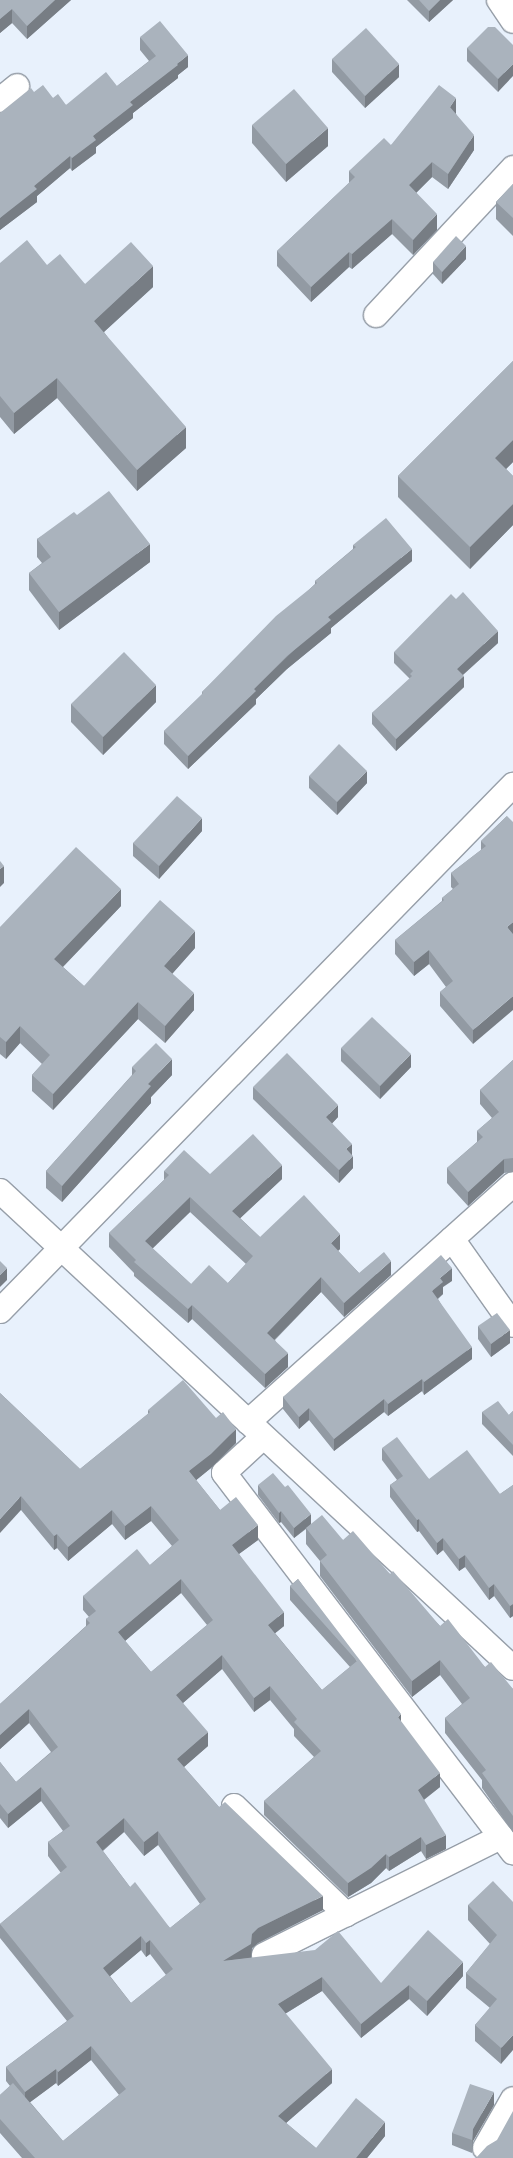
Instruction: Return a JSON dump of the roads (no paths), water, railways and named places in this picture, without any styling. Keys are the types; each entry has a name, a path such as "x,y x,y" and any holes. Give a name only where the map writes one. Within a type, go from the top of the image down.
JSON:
{"street":[{"path":"499,0 513,21"},
{"path":"376,315 513,168"},
{"path":"0,1311 513,785"},
{"path":"264,1955 346,1914 507,1844 224,1473 255,1430 452,1239 513,1184"},
{"path":"0,1191 513,1668"},
{"path":"452,1239 513,1325"},
{"path":"234,1806 346,1914"},
{"path":"485,2148 513,2099"}]}
